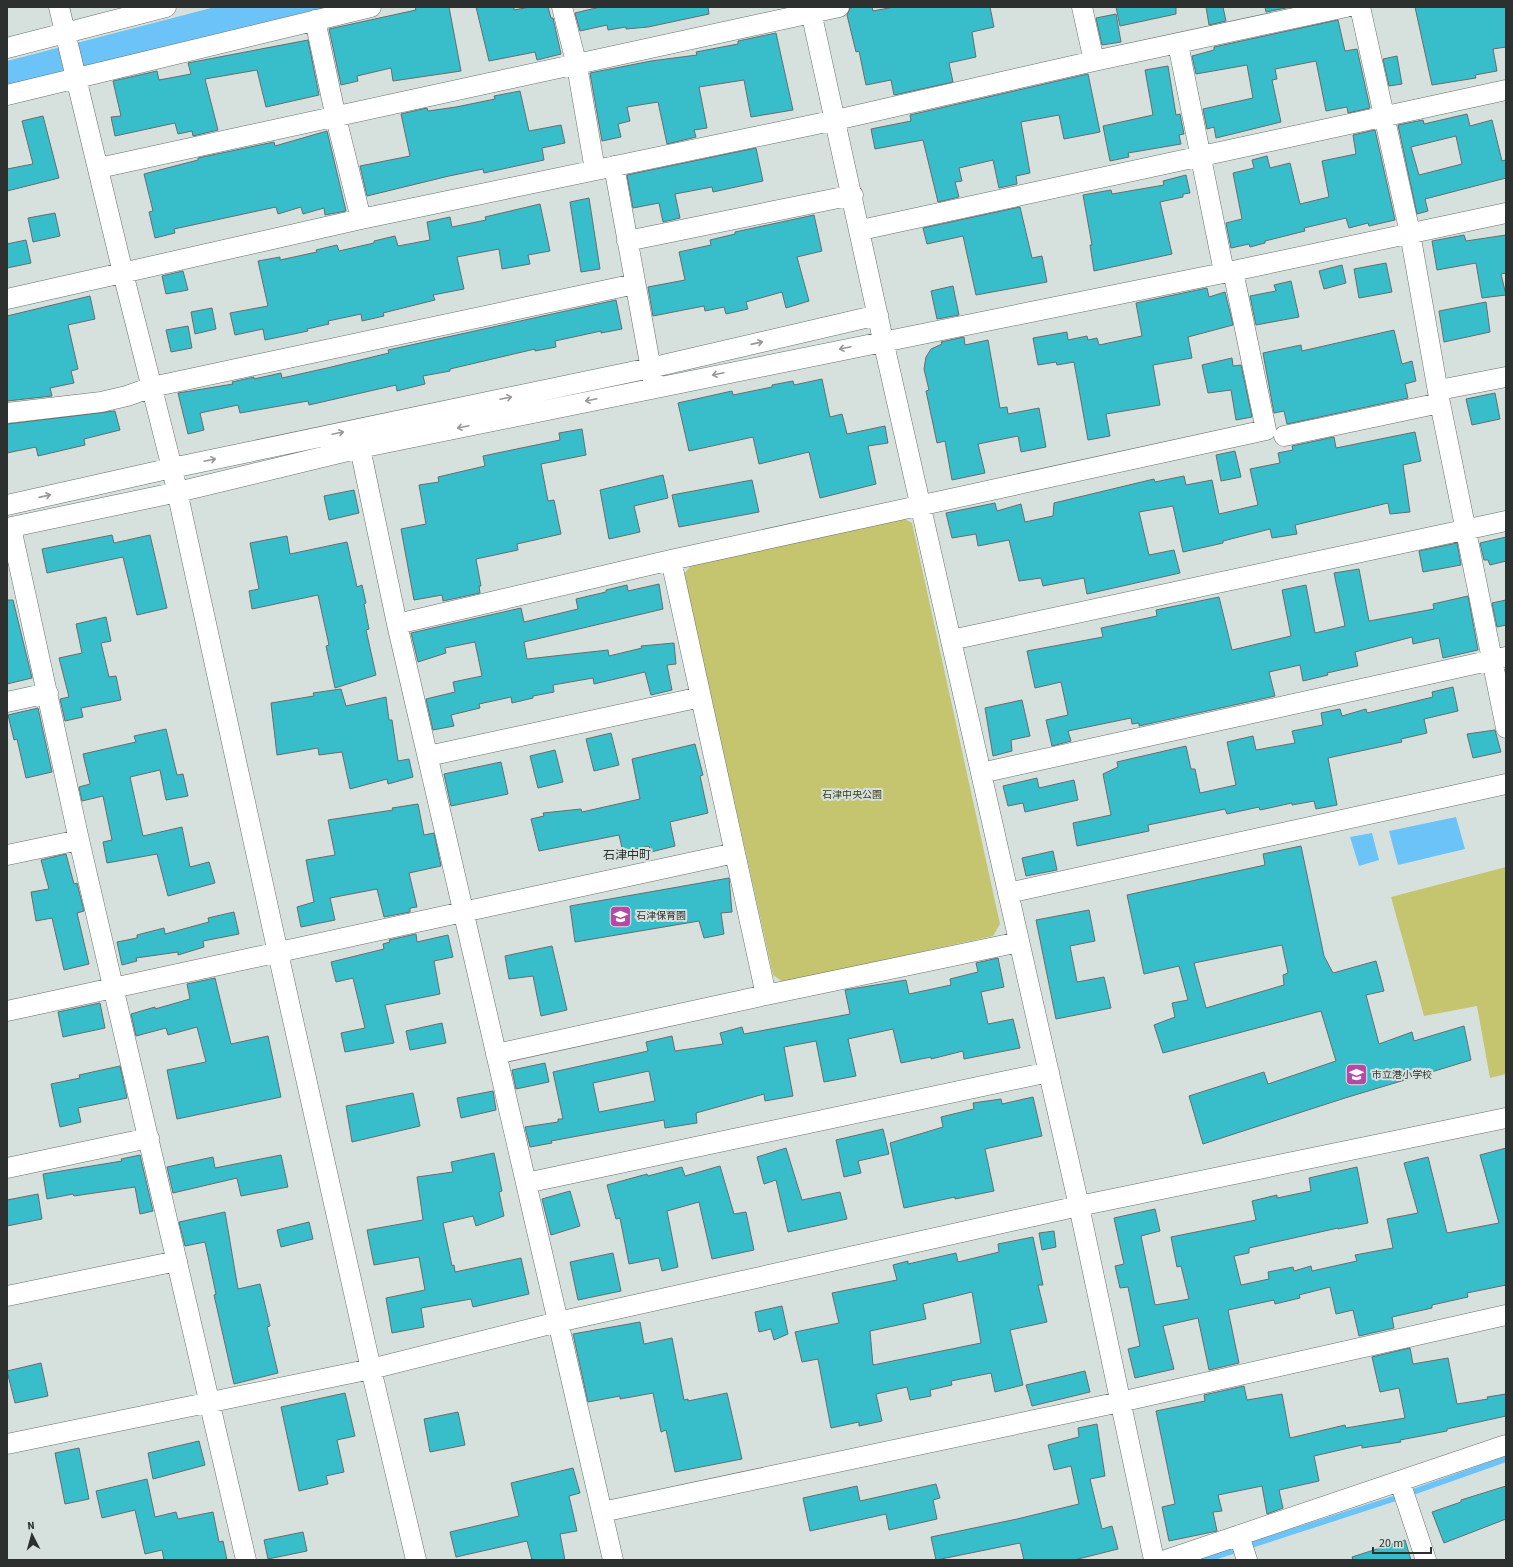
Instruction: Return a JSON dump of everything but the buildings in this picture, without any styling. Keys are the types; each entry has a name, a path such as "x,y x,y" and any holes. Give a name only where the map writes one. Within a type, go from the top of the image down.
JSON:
{"street":[{"path":"59,7 99,168 123,273 178,492 278,953 371,1369 416,1560"},
{"path":"7,48 166,7"},
{"path":"7,95 372,7"},
{"path":"562,7 604,168 627,241 654,387"},
{"path":"99,168 577,66 811,10 839,7"},
{"path":"1082,7 1094,61"},
{"path":"7,299 361,219 836,120 1094,61 1346,7"},
{"path":"1360,7 1410,233 1466,531 1499,658 1506,728"},
{"path":"811,10 861,230 878,315 1079,1206 1154,1560"},
{"path":"316,20 336,118 361,219"},
{"path":"397,624 671,560 1266,430 1229,271 1200,156 1178,44"},
{"path":"861,230 1506,90"},
{"path":"627,241 853,195"},
{"path":"246,1560 115,988 79,840 48,693 9,528 178,492 360,448 1506,213"},
{"path":"7,413 95,403 127,396 152,387 635,284"},
{"path":"7,504 650,368 878,315"},
{"path":"1284,436 1440,397 1506,377"},
{"path":"360,448 397,624 613,1560"},
{"path":"951,640 1466,531 1506,521"},
{"path":"671,560 766,995"},
{"path":"981,773 1499,658"},
{"path":"7,702 48,693"},
{"path":"428,756 701,697"},
{"path":"1008,893 1506,784"},
{"path":"7,855 79,840"},
{"path":"7,1011 735,853"},
{"path":"496,1054 1019,942"},
{"path":"526,1184 1049,1072"},
{"path":"7,1444 371,1369 558,1322 1079,1206 1506,1118"},
{"path":"7,1168 149,1138"},
{"path":"7,1296 177,1261"},
{"path":"602,1512 1120,1402 1506,1315"},
{"path":"1166,1560 1506,1445"},
{"path":"1400,1482 1426,1560"},
{"path":"1239,1535 1247,1560"}],"green space":[{"name":"石津中央公園","path":"903,518 912,523 1000,924 993,936 783,982 773,975 684,574 692,564"},
{"path":"1506,867 1506,1074 1490,1078 1477,1006 1424,1016 1391,897"}],"water":[{"path":"215,7 327,7 7,85 7,61"},
{"path":"1456,817 1465,849 1398,865 1389,831"},
{"path":"1372,833 1379,860 1359,866 1350,837"}],"waterway":[{"path":"1205,1560 1396,1498 1506,1459"}],"place":[{"name":"石津保育園","path":"620,916"},
{"name":"市立港小学校","path":"1357,1075"}],"district":[{"name":"石津中町","path":"627,855"}]}
